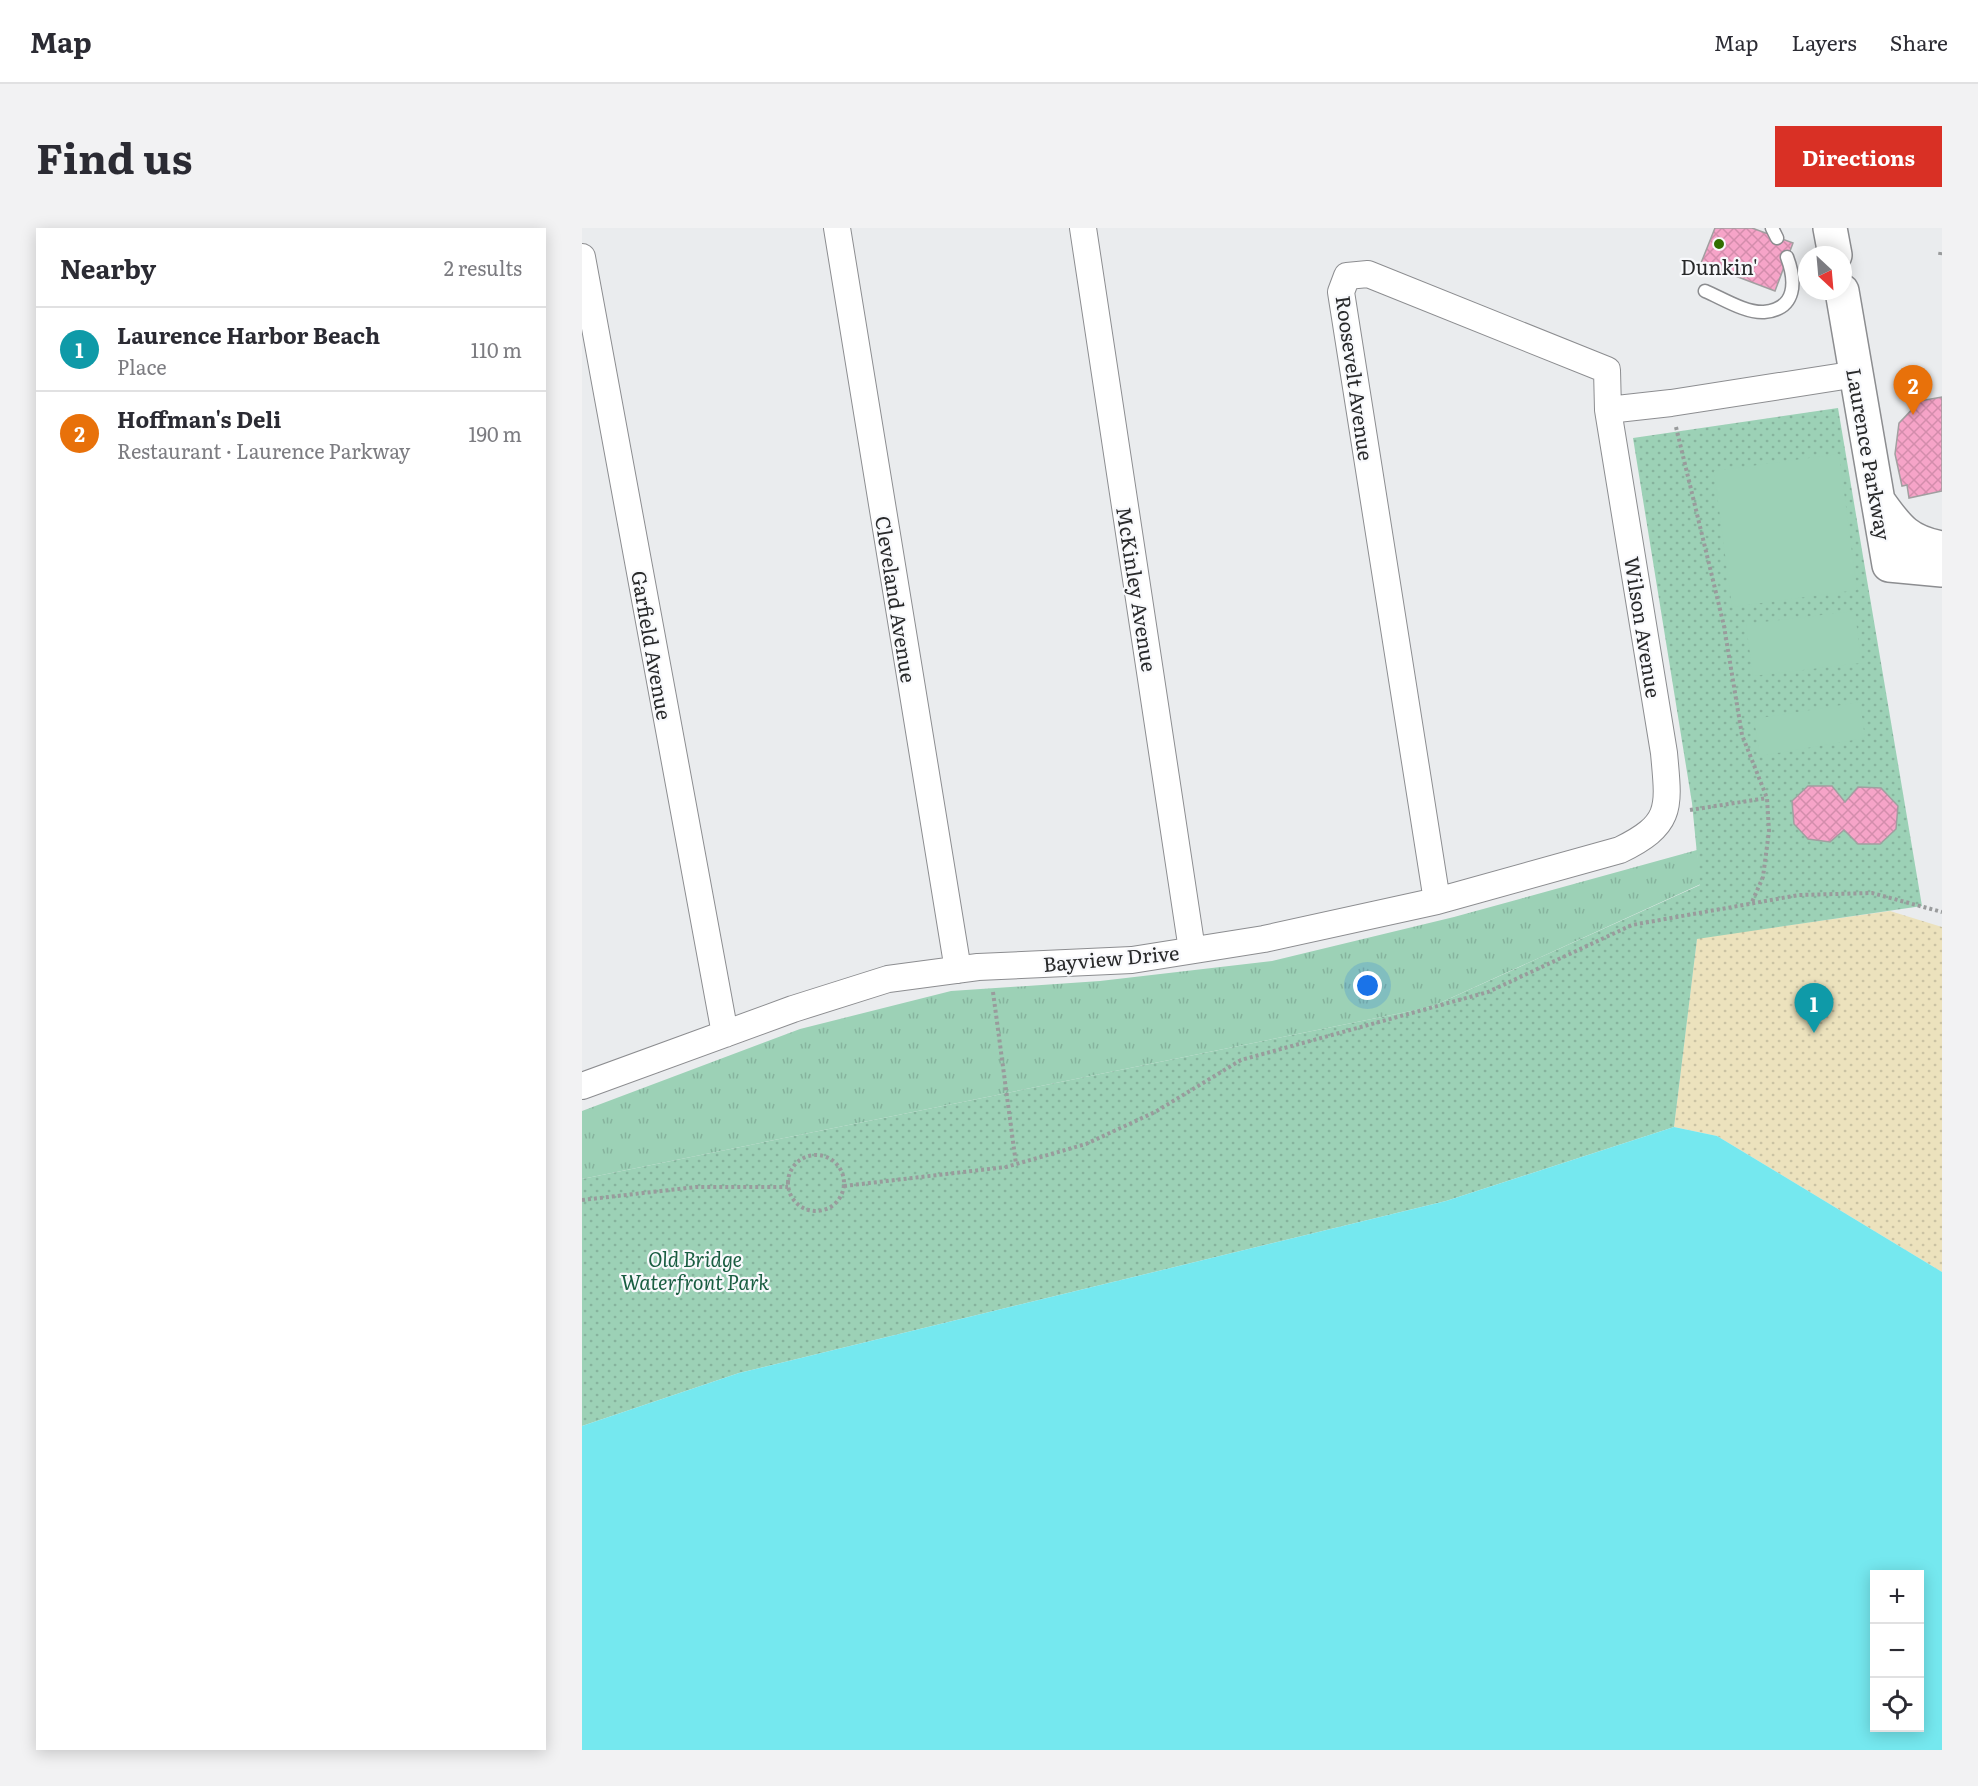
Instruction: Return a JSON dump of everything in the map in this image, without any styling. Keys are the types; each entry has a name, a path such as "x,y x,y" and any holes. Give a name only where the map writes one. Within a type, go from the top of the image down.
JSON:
{"main road":[{"path":"1830,228 1833,246"},
{"name":"Laurence Parkway","path":"1844,300 1889,565 1942,570"},
{"path":"1878,500 1898,529 1920,544 1942,548"}],"street":[{"name":"Cleveland Avenue","path":"837,228 958,970"},
{"name":"McKinley Avenue","path":"1083,228 1192,950"},
{"name":"Garfield Avenue","path":"582,257 724,1034"},
{"name":"Roosevelt Avenue","path":"1437,901 1341,292 1347,276 1368,274 1607,370 1608,410"},
{"path":"1608,410 1671,403 1857,374"},
{"name":"Wilson Avenue","path":"1608,410 1664,753 1668,795 1663,814"},
{"name":"Bayview Drive","path":"582,1086 724,1034 888,979 958,970 1132,960 1264,939 1437,901 1620,850 1645,837 1661,822 1663,814"}],"lane":[{"path":"1705,291 1747,309 1764,312 1783,305 1793,291 1794,275 1787,257"}],"path":[{"path":"1940,255 1941,249"},
{"path":"1671,403 1724,626 1742,735 1767,798 1769,831 1765,866 1763,877 1752,902"},
{"path":"1663,814 1767,798"},
{"path":"844,1186 917,1180 1016,1164 1086,1144 1155,1112 1241,1060 1488,992 1632,925 1799,895 1872,893 1942,912"},
{"path":"992,988 1016,1164"},
{"path":"813,1155 832,1160 843,1176 844,1186 840,1197 832,1206 822,1210 800,1206 792,1198 788,1187 789,1175 794,1165 813,1155"},
{"path":"582,1200 696,1187 788,1187"}],"green space":[{"name":"Old Bridge Waterfront Park","path":"1838,408 1922,906 1697,939 1674,1127 1446,1201 739,1373 582,1426 582,1179 1431,1007 1700,885 1692,803 1633,438"},
{"path":"1839,454 1857,590 1732,607 1714,471"},
{"path":"1855,611 1861,663 1753,676 1746,624"},
{"path":"1860,702 1865,738 1760,756 1754,719"},
{"path":"1697,850 1701,884 1431,1007 582,1179 582,1111 800,1029 951,991 1100,981 1272,961 1454,917"}],"sand":[{"path":"1890,911 1942,927 1942,1272 1717,1136 1674,1127 1697,938"}],"water":[{"path":"1674,1127 1717,1136 1942,1272 1942,1750 582,1750 582,1426 739,1373 1446,1201"}],"building":[{"path":"1715,228 1752,228 1793,243 1775,291 1701,263"},
{"path":"1942,397 1942,491 1909,498 1907,485 1902,486 1895,454 1899,423 1920,401"},
{"path":"1808,786 1832,786 1845,802 1858,787 1881,788 1898,806 1896,829 1880,844 1858,844 1844,830 1830,842 1808,839 1794,824 1792,801"}],"place":[{"name":"Dunkin'","path":"1719,244"},
{"name":"Hoffman's Deli","path":"1913,415"},
{"name":"Laurence Harbor Beach","path":"1814,1033"}]}
